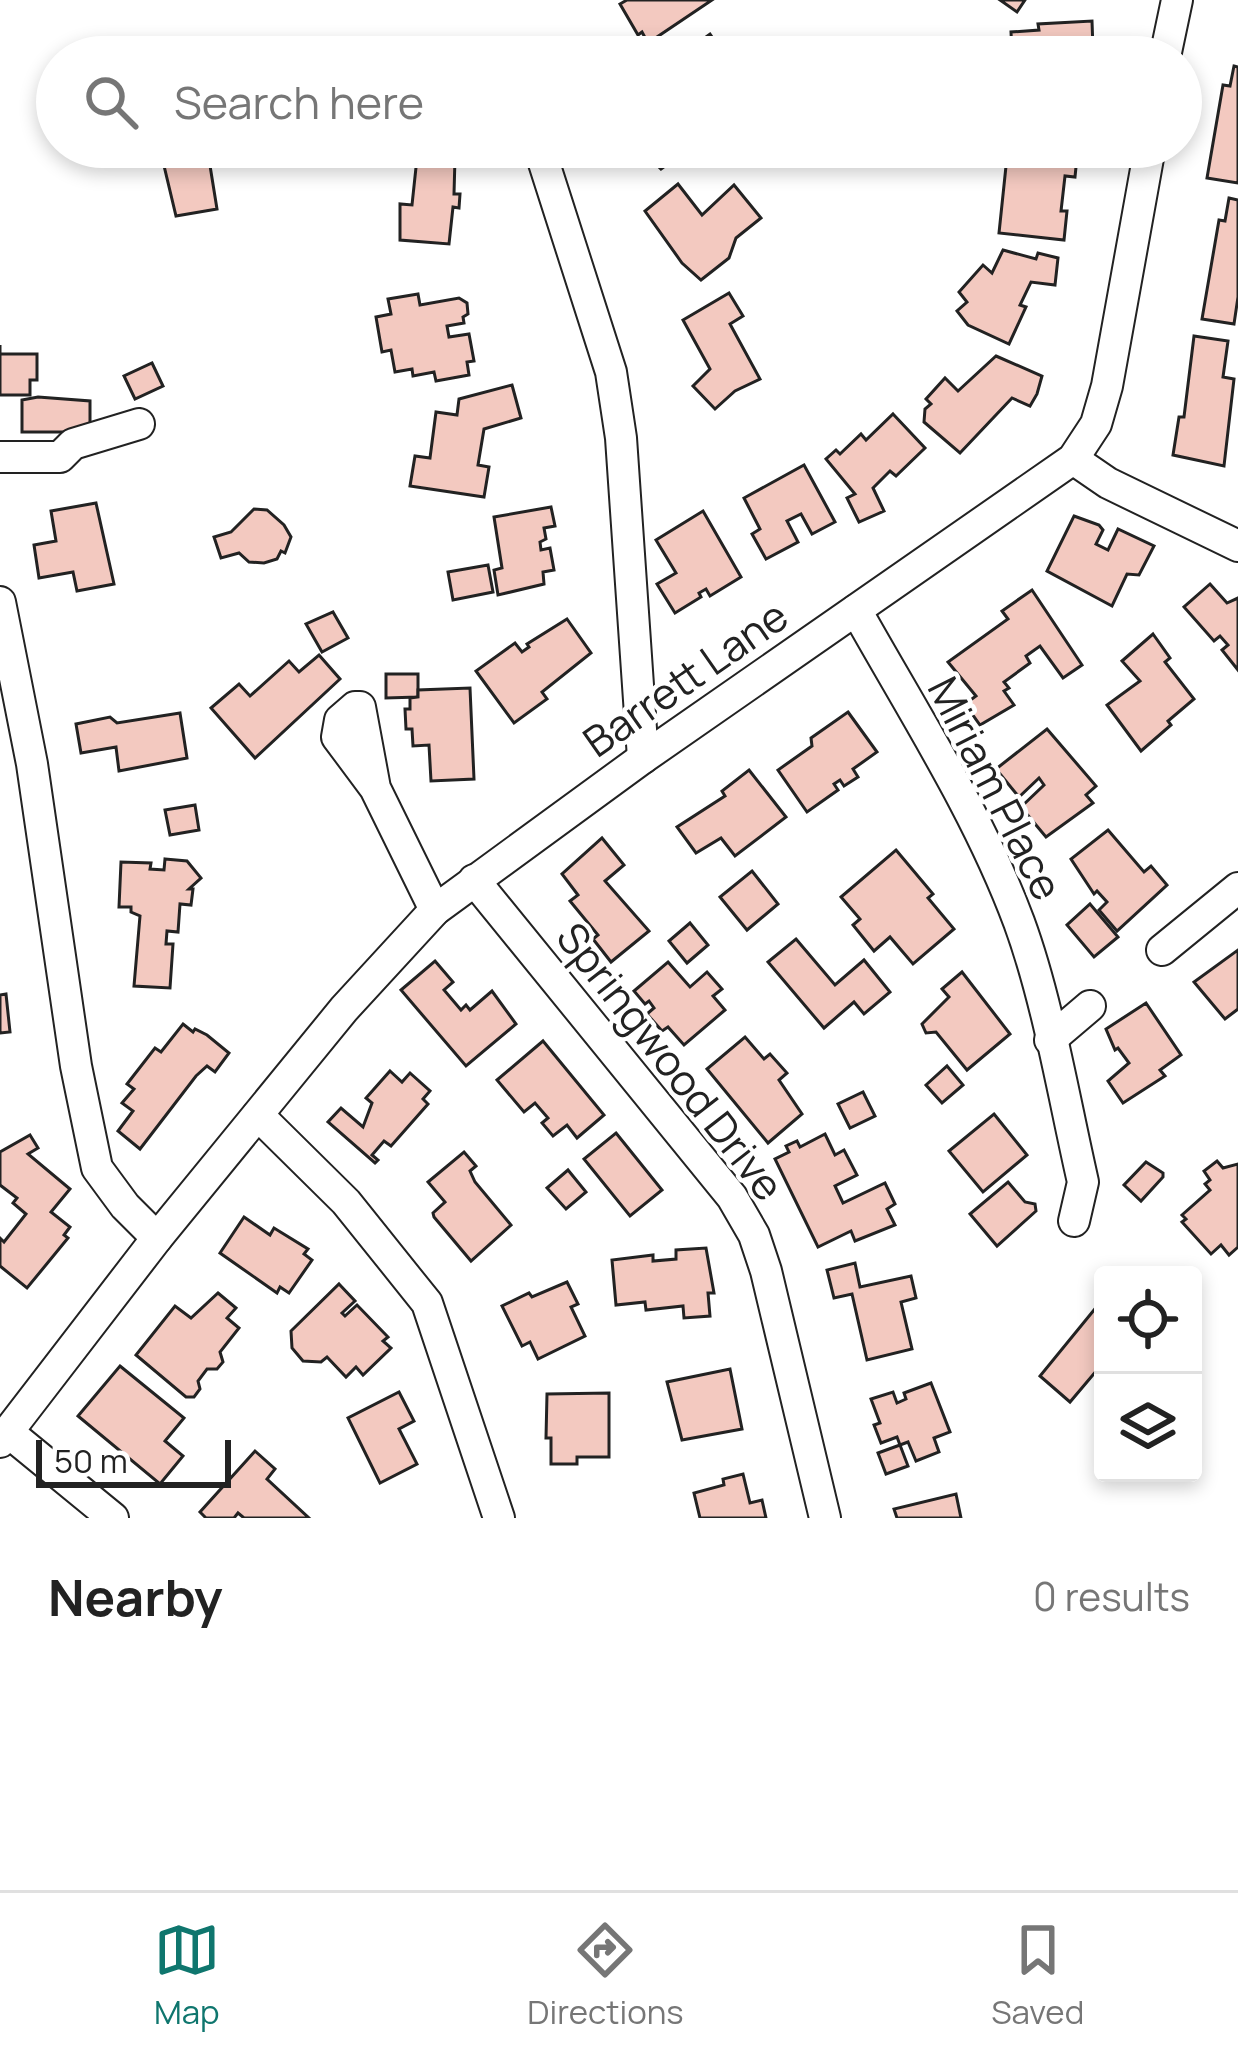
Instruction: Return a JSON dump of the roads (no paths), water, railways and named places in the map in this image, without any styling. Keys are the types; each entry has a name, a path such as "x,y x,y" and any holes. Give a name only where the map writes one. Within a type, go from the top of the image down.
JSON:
{"street":[{"path":"1170,36 1178,0"},
{"path":"546,168 611,373 621,438 643,758"},
{"name":"Barrett Lane","path":"4,1437 157,1238 344,1009 435,910 643,758 1072,459 1096,424 1108,386 1146,168"},
{"path":"0,457 61,457 74,444 139,424"},
{"path":"1072,459 1108,483 1238,546"},
{"path":"0,602 32,764 76,1066 98,1168 125,1206 157,1238"},
{"name":"Miriam Place","path":"856,610 995,864 1021,926 1083,1182 1074,1221"},
{"path":"375,788 435,910"},
{"name":"Springwood Drive","path":"474,880 732,1197 754,1235 825,1518"},
{"path":"1162,950 1238,888"},
{"path":"1049,1040 1090,1006"},
{"path":"258,1115 346,1202 427,1304 499,1518"},
{"path":"4,1437 113,1518"}]}
